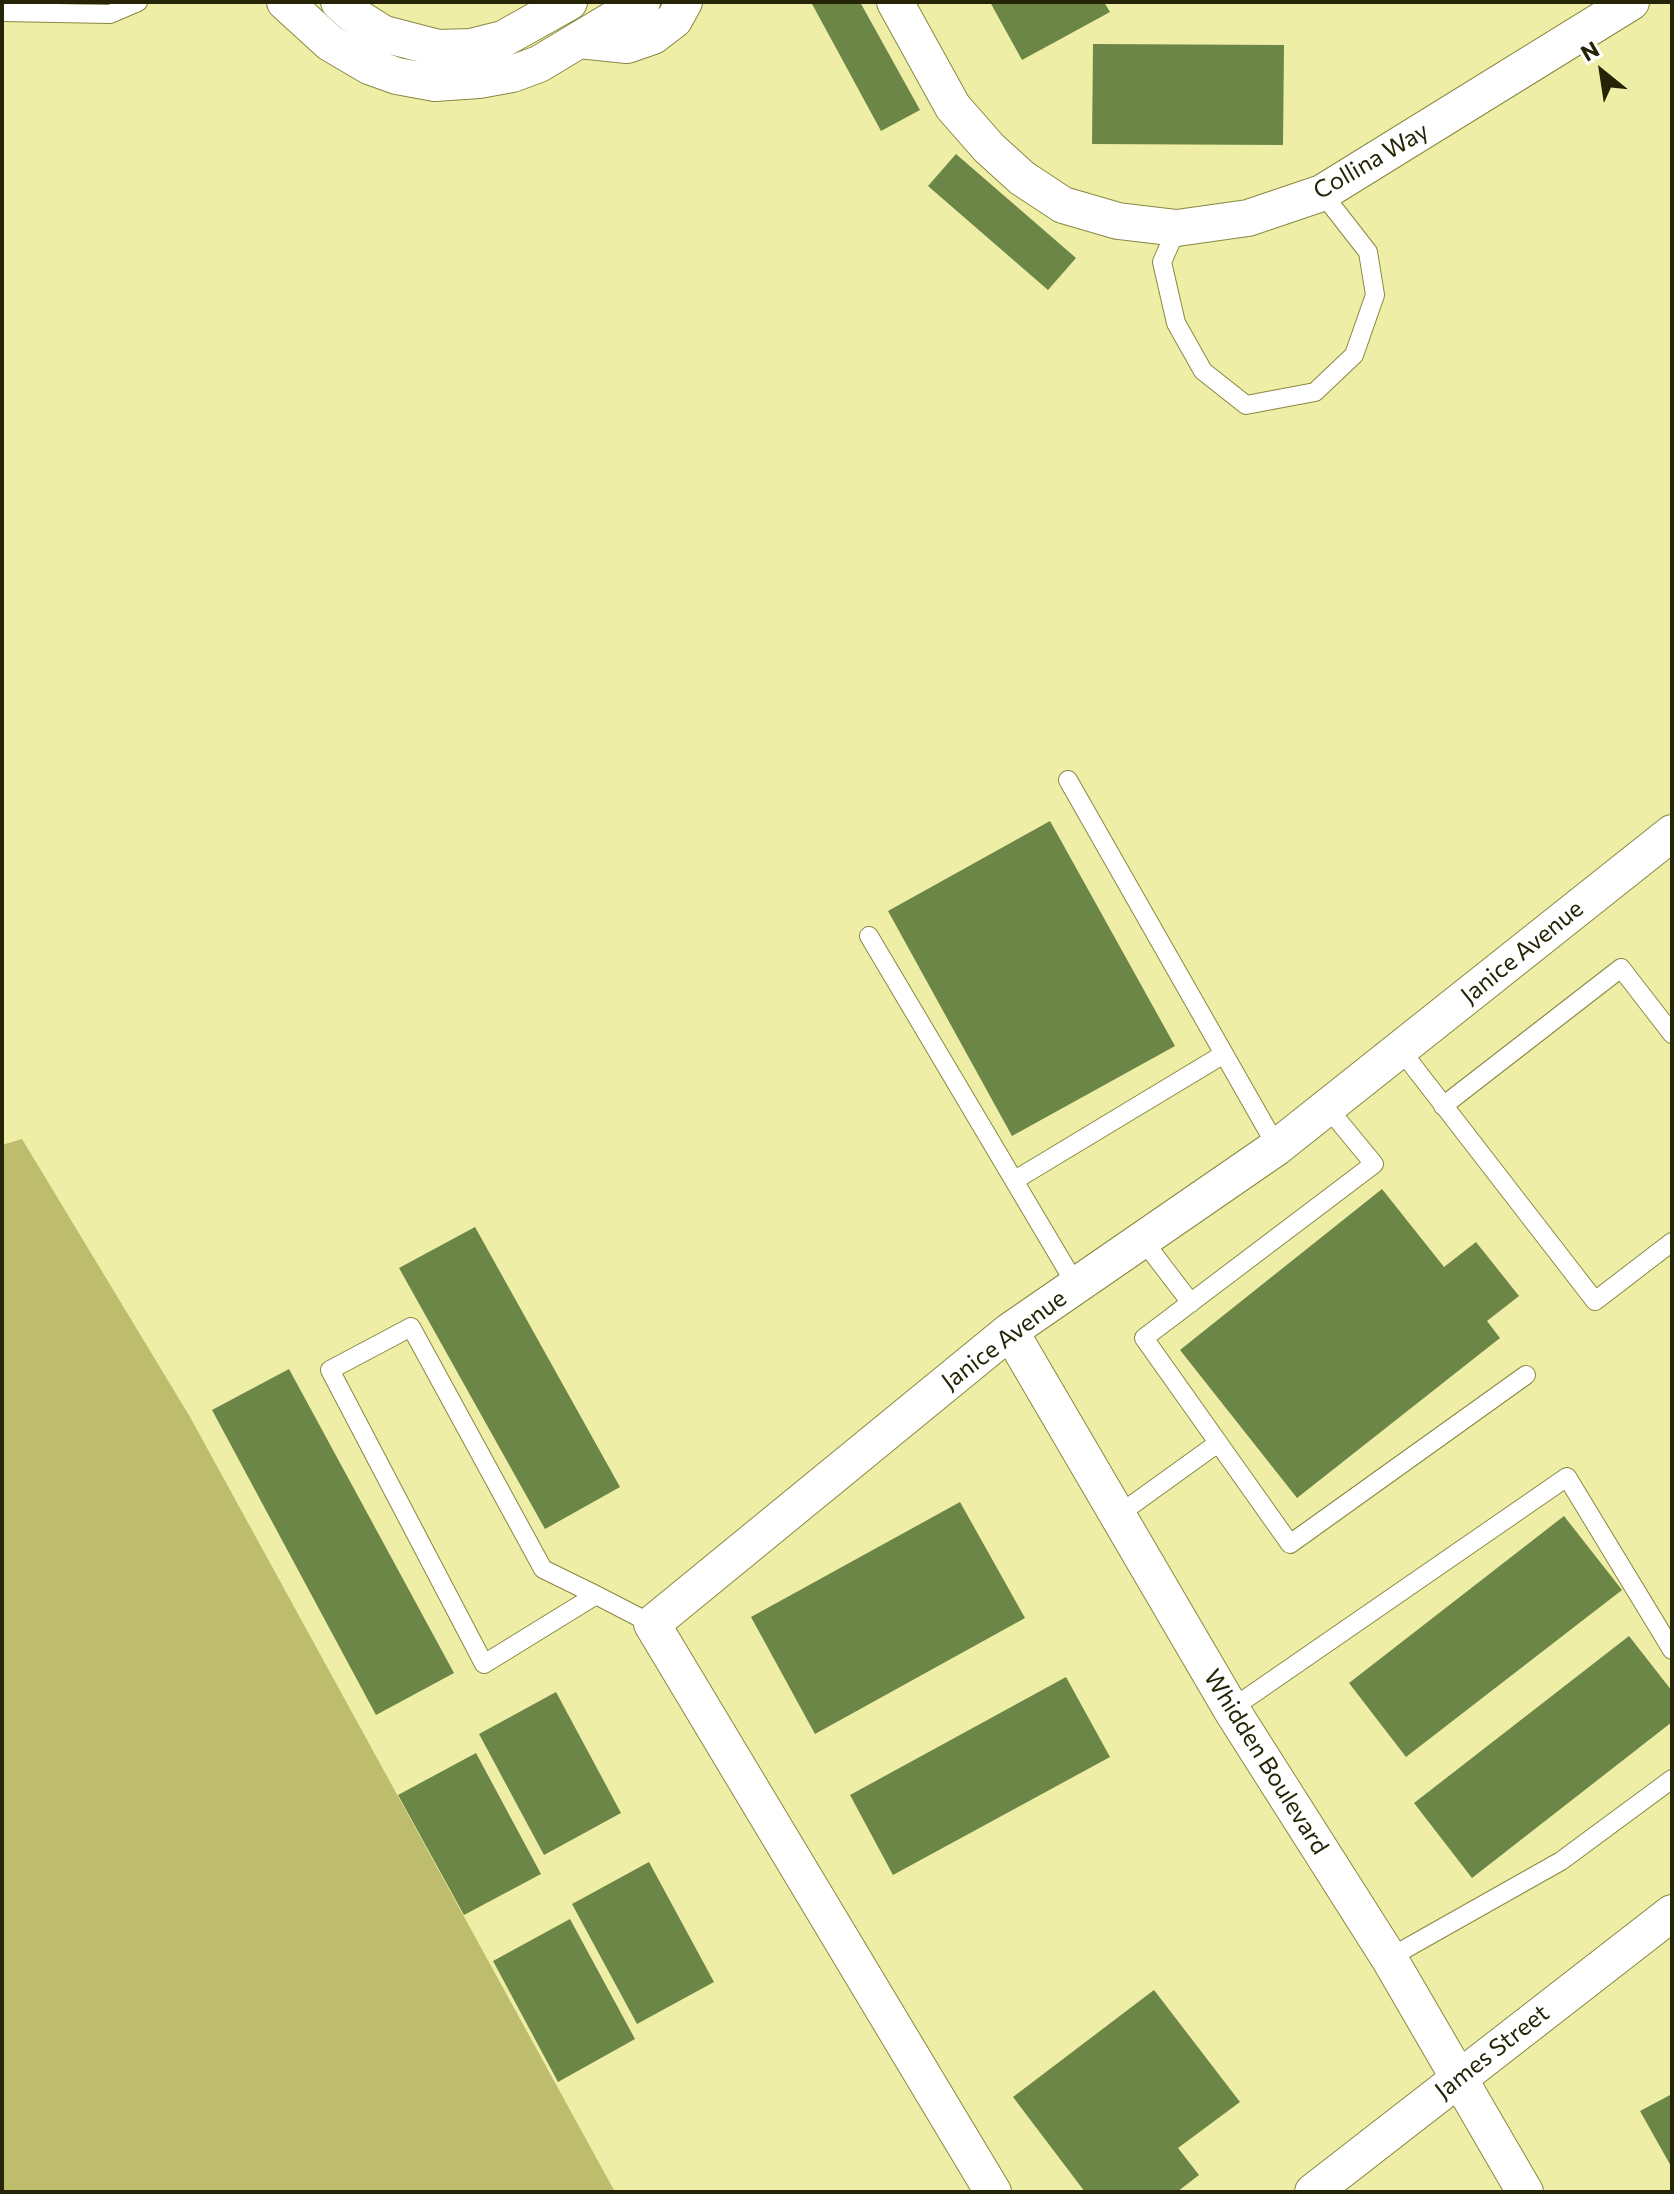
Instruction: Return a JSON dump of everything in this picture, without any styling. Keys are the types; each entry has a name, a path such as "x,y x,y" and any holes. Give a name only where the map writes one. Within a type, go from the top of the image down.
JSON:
{"street":[{"path":"285,2 330,43 369,66 397,76 435,83 512,74 539,64 642,2"},
{"path":"339,2 384,34 438,48 471,47 503,39 569,2"},
{"path":"579,40 627,45 653,36 674,20 684,2"},
{"name":"Collina Way","path":"895,2 953,107 989,148 1022,178 1063,205 1118,221 1177,228 1248,218 1322,193 1631,2"},
{"path":"397,76 404,39"},
{"name":"Janice Avenue","path":"652,1624 1010,1331 1277,1147 1672,833"},
{"name":"Whidden Boulevard","path":"1010,1331 1231,1709 1389,1958 1525,2192"},
{"path":"652,1624 993,2192"},
{"name":"James Street","path":"1313,2192 1672,1914"}],"lane":[{"path":"2,12 110,14 138,2"},
{"path":"1177,228 1162,262 1176,323 1203,371 1246,405 1315,392 1354,355 1375,295 1368,252 1322,193"},
{"path":"1068,780 1277,1147"},
{"path":"869,936 1076,1285"},
{"path":"1443,1106 1621,968 1672,1034"},
{"path":"1400,1049 1595,1301 1672,1242"},
{"path":"1015,1180 1224,1054"},
{"path":"1327,1107 1374,1164 1144,1338 1290,1544 1526,1375"},
{"path":"1142,1239 1191,1303"},
{"path":"596,1595 484,1664 330,1370 411,1327 543,1569 596,1595 652,1624"},
{"path":"1118,1515 1218,1443"},
{"path":"1231,1709 1567,1477 1672,1650"},
{"path":"1389,1958 1561,1861 1672,1779"}],"shaded area":[{"path":"22,1139 190,1417 615,2192 2,2192 2,1145"}],"building":[{"path":"811,2 860,2 920,110 881,131"},
{"path":"990,2 1104,2 1110,12 1022,60"},
{"path":"1093,44 1284,45 1283,145 1092,144"},
{"path":"956,154 1076,258 1048,290 928,186"},
{"path":"1050,821 1175,1046 1012,1136 888,911"},
{"path":"1382,1189 1444,1267 1476,1242 1519,1296 1487,1321 1500,1338 1297,1498 1180,1350"},
{"path":"475,1227 620,1487 545,1529 399,1268"},
{"path":"289,1369 454,1673 376,1715 212,1410"},
{"path":"960,1502 1025,1618 815,1734 751,1617"},
{"path":"1564,1516 1622,1590 1406,1757 1349,1683"},
{"path":"1629,1636 1672,1691 1672,1722 1472,1878 1414,1803"},
{"path":"1066,1677 1110,1757 893,1875 850,1795"},
{"path":"556,1692 621,1813 544,1855 479,1734"},
{"path":"476,1753 541,1874 464,1915 398,1795"},
{"path":"649,1862 714,1982 637,2024 572,1904"},
{"path":"570,1919 635,2039 558,2082 493,1961"},
{"path":"1154,1990 1240,2102 1178,2148 1199,2175 1177,2192 1085,2192 1013,2097"},
{"path":"1672,2094 1672,2168 1640,2111"}]}
